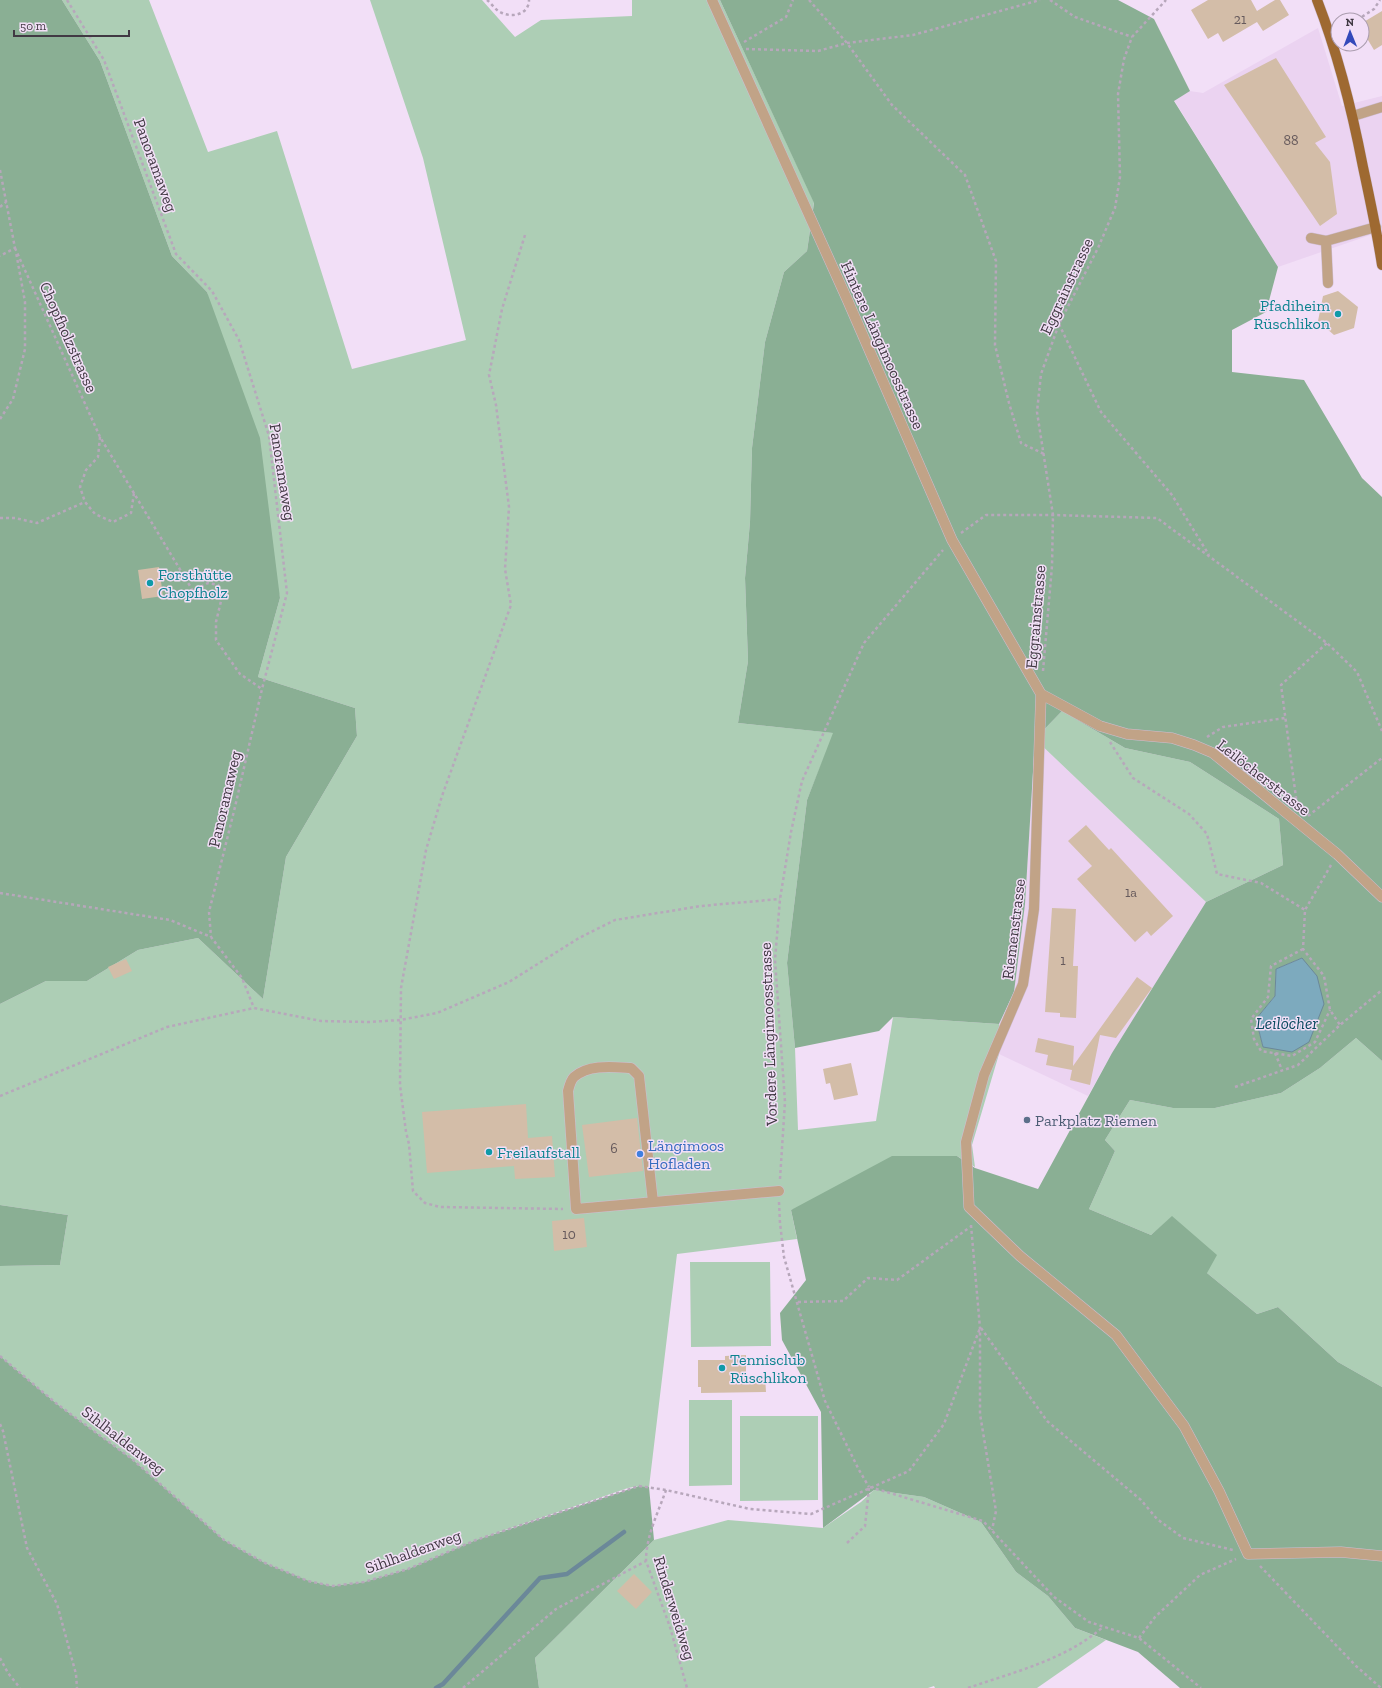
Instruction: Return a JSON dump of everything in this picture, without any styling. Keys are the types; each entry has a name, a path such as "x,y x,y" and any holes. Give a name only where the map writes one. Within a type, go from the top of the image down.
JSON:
{"main road":[{"path":"1317,0 1330,37 1353,116 1376,227 1382,265"}],"street":[{"name":"Hintere Längimoosstrasse","path":"712,0 847,299 952,540 1041,694"},
{"path":"1353,116 1382,107"},
{"path":"1311,238 1326,241 1376,227"},
{"path":"1326,241 1328,283"},
{"name":"Leilöcherstrasse","path":"1041,694 1100,726 1128,734 1172,738 1213,753 1337,854 1382,897"},
{"name":"Riemenstrasse","path":"969,1207 966,1142 984,1075 1023,984 1034,909 1041,694"},
{"path":"653,1202 639,1076 631,1068 612,1066 587,1070 573,1078 568,1091 576,1209 779,1191"},
{"path":"969,1207 1020,1256 1116,1335 1184,1426 1219,1492 1248,1554 1341,1552 1382,1556"}],"path":[{"name":"Panoramaweg","path":"67,0 104,60 176,254 212,291 239,340 269,436 287,593 262,689 209,912 211,937"},
{"path":"487,0 500,13 512,16 523,12 529,4 529,0"},
{"path":"734,48 786,17 793,0"},
{"path":"809,0 847,43 892,105 965,175 996,261 995,346 1009,403 1021,443 1044,454"},
{"path":"734,48 818,51 847,43 913,35 1040,0"},
{"path":"1050,0 1075,17 1132,37"},
{"name":"Eggrainstrasse","path":"1041,694 1052,566 1053,515 1037,412 1041,374 1059,324 1098,248 1115,208 1120,177 1118,94 1124,59 1132,37 1166,0"},
{"path":"1369,12 1374,9 1380,0"},
{"name":"Chopfholzstrasse","path":"0,170 15,248 100,437 193,591 208,583 218,585 222,597 216,622 216,640 240,674 262,689"},
{"path":"0,207 6,202"},
{"path":"525,235 502,309 489,375 496,405 509,507 505,569 511,605 442,796 426,850 401,988 400,1085 409,1144 413,1191 425,1203 440,1207 576,1209"},
{"path":"0,256 15,248 25,302 25,348 13,399 0,419"},
{"path":"1059,324 1101,412 1172,496 1210,556"},
{"name":"Chopfholzstrasse","path":"85,502 80,487 86,470 98,457 100,437"},
{"path":"0,518 15,518 37,523 85,502 95,514 113,522 131,513 134,492"},
{"name":"Vordere Längimoosstrasse","path":"870,1487 859,1470 825,1401 784,1257 780,1223 779,1191 785,1102 775,960 780,899 791,832 802,781 864,643 952,540 986,515 1157,518 1327,642 1357,672 1382,731"},
{"path":"1327,642 1281,685 1299,822 1382,758"},
{"path":"1194,745 1223,727 1285,718"},
{"path":"1100,726 1133,778 1189,814 1207,834 1218,874 1261,883 1305,910"},
{"path":"1337,854 1305,910 1303,949 1324,976 1330,1010 1340,1025"},
{"path":"0,893 170,920 211,937 242,978 254,1008"},
{"path":"0,1096 167,1027 254,1008 321,1022 369,1022 400,1020 437,1012 509,982 579,938 615,920 701,906 780,899"},
{"path":"1303,949 1271,966 1268,997 1251,1019 1254,1039 1261,1051 1292,1056 1315,1042 1330,1010"},
{"path":"1235,1087 1298,1065 1340,1025 1382,990"},
{"path":"1276,1053 1282,1070"},
{"path":"969,1207 980,1328 980,1414 996,1511 992,1530"},
{"path":"798,1302 843,1301 868,1278 897,1280 971,1227"},
{"path":"980,1328 1047,1421 1141,1500 1157,1518 1183,1538 1248,1554 1356,1666 1381,1688"},
{"name":"Sihlhaldenweg","path":"0,1356 57,1404 132,1459 224,1540 265,1563 308,1581 332,1586 364,1582 408,1569 476,1540 628,1488 639,1486 666,1490 750,1509 810,1514 909,1471 944,1424 980,1328"},
{"path":"0,1424 3,1431 27,1548 57,1604 76,1674 78,1688"},
{"path":"847,1543 865,1526 870,1487 983,1520 1054,1597 1089,1622 1139,1638 1201,1688"},
{"name":"Rinderweidweg","path":"666,1490 658,1510 646,1550 646,1561 670,1627 687,1688"},
{"path":"1139,1638 1155,1617 1200,1575 1248,1554"},
{"path":"463,1688 556,1609 646,1561"},
{"path":"968,1688 1061,1655 1090,1639 1103,1627"},
{"path":"0,1658 8,1673 20,1688"}],"shaded area":[{"path":"1318,28 1342,106 1382,96 1382,231 1278,267 1174,100 1190,91 1203,93"},
{"path":"1035,739 1206,902 1112,1053 1088,1096 999,1054 999,1024 1014,992 1025,904"}],"green space":[{"path":"0,0 62,0 100,61 172,256 207,292 260,438 280,598 258,677 355,708 357,736 286,857 263,999 198,938 138,950 87,981 46,981 0,1004"},
{"path":"62,0 149,0 208,152 277,131 352,369 466,340 423,158 370,0 482,0 515,37 541,20 632,16 632,0 720,0 814,202 807,251 784,272 765,342 752,448 750,522 745,578 748,661 738,723 834,733 807,800 787,963 795,1048 798,1130 876,1121 893,1017 999,1024 999,1054 972,1145 975,1167 957,1156 791,1210 797,1239 677,1254 649,1487 639,1486 628,1488 476,1540 408,1569 364,1582 332,1586 308,1581 265,1563 224,1540 132,1459 57,1404 0,1356 0,1266 60,1265 68,1215 0,1205 0,1004 46,981 87,981 138,950 198,938 263,999 286,857 357,736 355,708 258,677 280,598 207,292 172,256 100,61"},
{"path":"720,0 1118,0 1154,19 1190,91 1174,101 1278,267 1266,312 1232,330 1232,372 1304,380 1362,478 1382,497 1382,1061 1356,1038 1320,1068 1281,1093 1215,1108 1173,1108 1130,1100 1105,1140 1115,1151 1089,1209 1151,1235 1172,1216 1217,1255 1207,1273 1257,1314 1278,1307 1338,1362 1382,1387 1382,1688 1180,1688 1138,1652 1075,1628 1048,1596 1016,1572 981,1522 924,1497 874,1490 823,1528 821,1412 782,1340 780,1313 806,1280 791,1210 892,1156 957,1156 975,1168 1038,1189 1112,1053 1206,902 1283,865 1279,819 1190,762 1125,748 1062,711 1035,739 1025,904 1014,992 999,1024 893,1017 879,1031 795,1048 787,963 807,800 833,733 738,723 748,661 745,578 750,522 752,448 765,342 784,272 807,251 814,203","holes":["1302,958 1263,1047 1256,1019 1275,996 1276,969"]},
{"path":"1062,711 1125,748 1190,762 1279,819 1283,865 1206,902 1035,739"},
{"path":"1356,1038 1382,1061 1382,1387 1338,1362 1278,1307 1257,1314 1207,1273 1172,1217 1151,1235 1089,1209 1115,1151 1105,1140 1130,1100 1173,1108 1215,1108 1281,1093 1320,1068"},
{"path":"0,1205 68,1215 60,1265 0,1266"},
{"path":"690,1262 770,1262 771,1346 691,1347"},
{"path":"0,1356 57,1404 132,1459 224,1540 265,1563 309,1581 332,1586 364,1582 408,1569 476,1540 639,1486 649,1487 654,1540 535,1658 539,1688 0,1688"},
{"path":"689,1400 732,1400 732,1485 689,1486"},
{"path":"740,1416 818,1416 818,1500 740,1501"},
{"path":"874,1490 924,1497 981,1522 1016,1572 1048,1596 1075,1628 1106,1640 1037,1688 935,1688 934,1686 928,1688 539,1688 535,1658 654,1540 728,1520 823,1528 861,1502"}],"water":[{"name":"Leilöcher","path":"1302,958 1317,976 1324,1004 1309,1042 1292,1052 1263,1047 1256,1019 1275,996 1276,969"}],"building":[{"path":"1208,0 1251,0 1257,11 1275,0 1280,0 1289,15 1263,31 1257,22 1223,42 1218,33 1208,39 1191,10"},
{"path":"1382,11 1382,45 1374,50 1370,43 1370,18"},
{"path":"1276,58 1326,137 1315,143 1330,162 1337,214 1320,226 1224,85"},
{"name":"Pfadiheim Rüschlikon","path":"1338,291 1358,307 1354,328 1334,335 1318,321 1323,296"},
{"name":"Forsthütte Chopfholz","path":"159,567 163,596 142,599 138,570"},
{"path":"1086,825 1109,850 1111,848 1173,916 1151,936 1147,931 1135,942 1077,879 1092,866 1068,841"},
{"path":"1052,908 1076,909 1073,966 1078,966 1076,1018 1060,1017 1060,1013 1045,1012"},
{"path":"126,959 132,971 114,979 108,967"},
{"path":"1137,977 1152,988 1116,1038 1100,1035 1090,1085 1070,1080 1072,1070 1046,1065 1048,1055 1035,1052 1038,1038 1074,1046 1073,1066"},
{"path":"851,1063 858,1095 834,1100 830,1083 826,1084 823,1069"},
{"name":"Freilaufstall","path":"526,1104 528,1138 552,1136 555,1177 515,1179 514,1166 427,1173 422,1112"},
{"path":"637,1118 643,1171 589,1177 582,1125"},
{"path":"584,1218 587,1247 554,1251 552,1221"},
{"name":"Tennisclub Rüschlikon","path":"746,1355 746,1377 765,1376 766,1392 701,1393 701,1387 698,1387 698,1360 725,1360 725,1356"},
{"path":"634,1574 652,1592 636,1609 617,1591"}],"waterway":[{"path":"436,1688 443,1684 540,1578 567,1574 624,1532"}],"place":[{"name":"Pfadiheim Rüschlikon","path":"1338,314"},
{"name":"Forsthütte Chopfholz","path":"150,583"},
{"name":"Parkplatz Riemen","path":"1027,1120"},
{"name":"Freilaufstall","path":"489,1152"},
{"name":"Längimoos Hofladen","path":"640,1154"},
{"name":"Tennisclub Rüschlikon","path":"722,1368"}]}
